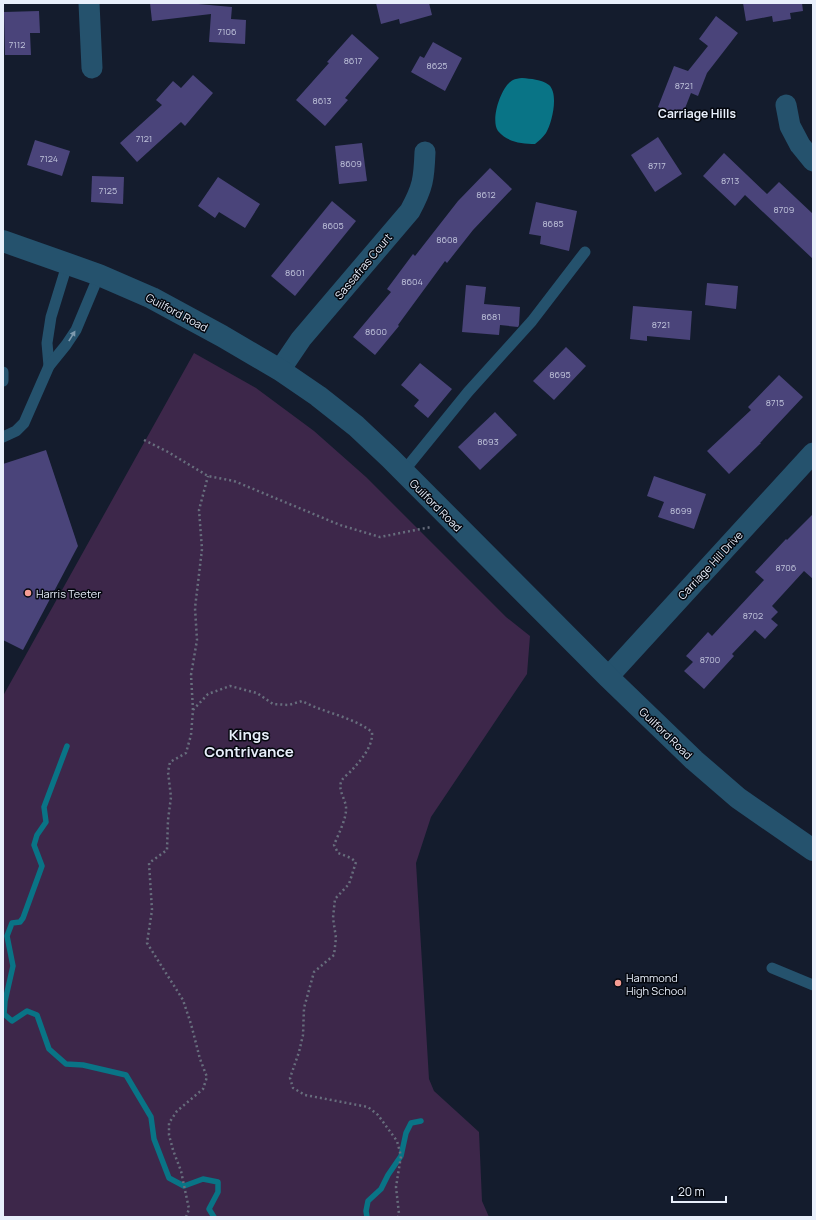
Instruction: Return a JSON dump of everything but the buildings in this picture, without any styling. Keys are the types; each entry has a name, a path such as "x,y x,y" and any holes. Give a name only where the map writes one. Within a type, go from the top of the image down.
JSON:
{"street":[{"path":"89,3 92,68"},
{"path":"786,105 790,126 800,145 813,161"},
{"name":"Sassafras Court","path":"280,370 301,339 410,211 419,194 424,177 425,152"},
{"name":"Guilford Road","path":"3,242 99,276 152,298 280,370 318,396 356,426 608,678 694,760 738,798 782,830 813,850"},
{"name":"Carriage Hill Drive","path":"608,678 628,654 813,453"}],"lane":[{"path":"403,472 468,392 532,321 585,252"},
{"path":"48,366 47,343 51,317 67,265"},
{"path":"3,437 16,431 24,423 48,366 66,345 76,330 99,276"},
{"path":"3,372 3,381"},
{"path":"772,968 813,985"}],"path":[{"path":"144,440 168,452 208,476 234,481 340,525 380,537 453,522"},
{"path":"186,1217 189,1209 181,1171 169,1135 169,1123 177,1111 203,1089 207,1076 200,1059 183,1000 148,943 152,910 149,863 167,850 168,820 171,797 168,772 170,762 186,753 191,735 193,710 191,675 197,640 195,608 202,549 199,510 208,476"},
{"path":"193,710 208,694 230,686 257,693 273,704 289,705 302,701 314,708 351,721 372,732 372,740 368,750 359,763 341,781 341,790 346,807 343,823 334,845 338,853 356,862 349,884 335,899 333,918 336,938 334,954 314,972 304,1008 303,1035 290,1078 293,1088 305,1095 368,1107 378,1115 397,1141 401,1156 396,1186 398,1217"}],"shaded area":[{"path":"194,353 256,388 314,431 366,477 506,617 530,636 527,674 431,817 416,863 429,1079 434,1091 479,1132 482,1201 489,1217 3,1217 3,696"}],"water":[{"path":"522,78 546,83 552,89 554,95 554,109 548,128 544,136 535,144 525,144 510,140 498,131 496,126 496,112 504,89 513,80"}],"waterway":[{"path":"67,746 44,807 46,822 37,835 34,845 42,866 23,918 20,922 12,923 7,936 13,966 5,1001 4,1014 12,1021 27,1011 37,1015 49,1049 66,1064 83,1065 126,1075 151,1117 154,1139 169,1178 184,1186 203,1179 218,1182 218,1192 209,1209 214,1217"},
{"path":"367,1217 366,1211 368,1201 381,1189 388,1175 401,1156 406,1133 411,1123 421,1121"}],"place":[{"name":"Harris Teeter","path":"28,593"},
{"name":"Hammond High School","path":"618,983"}],"district":[{"name":"Carriage Hills","path":"697,113"},
{"name":"Kings Contrivance","path":"249,742"}]}
